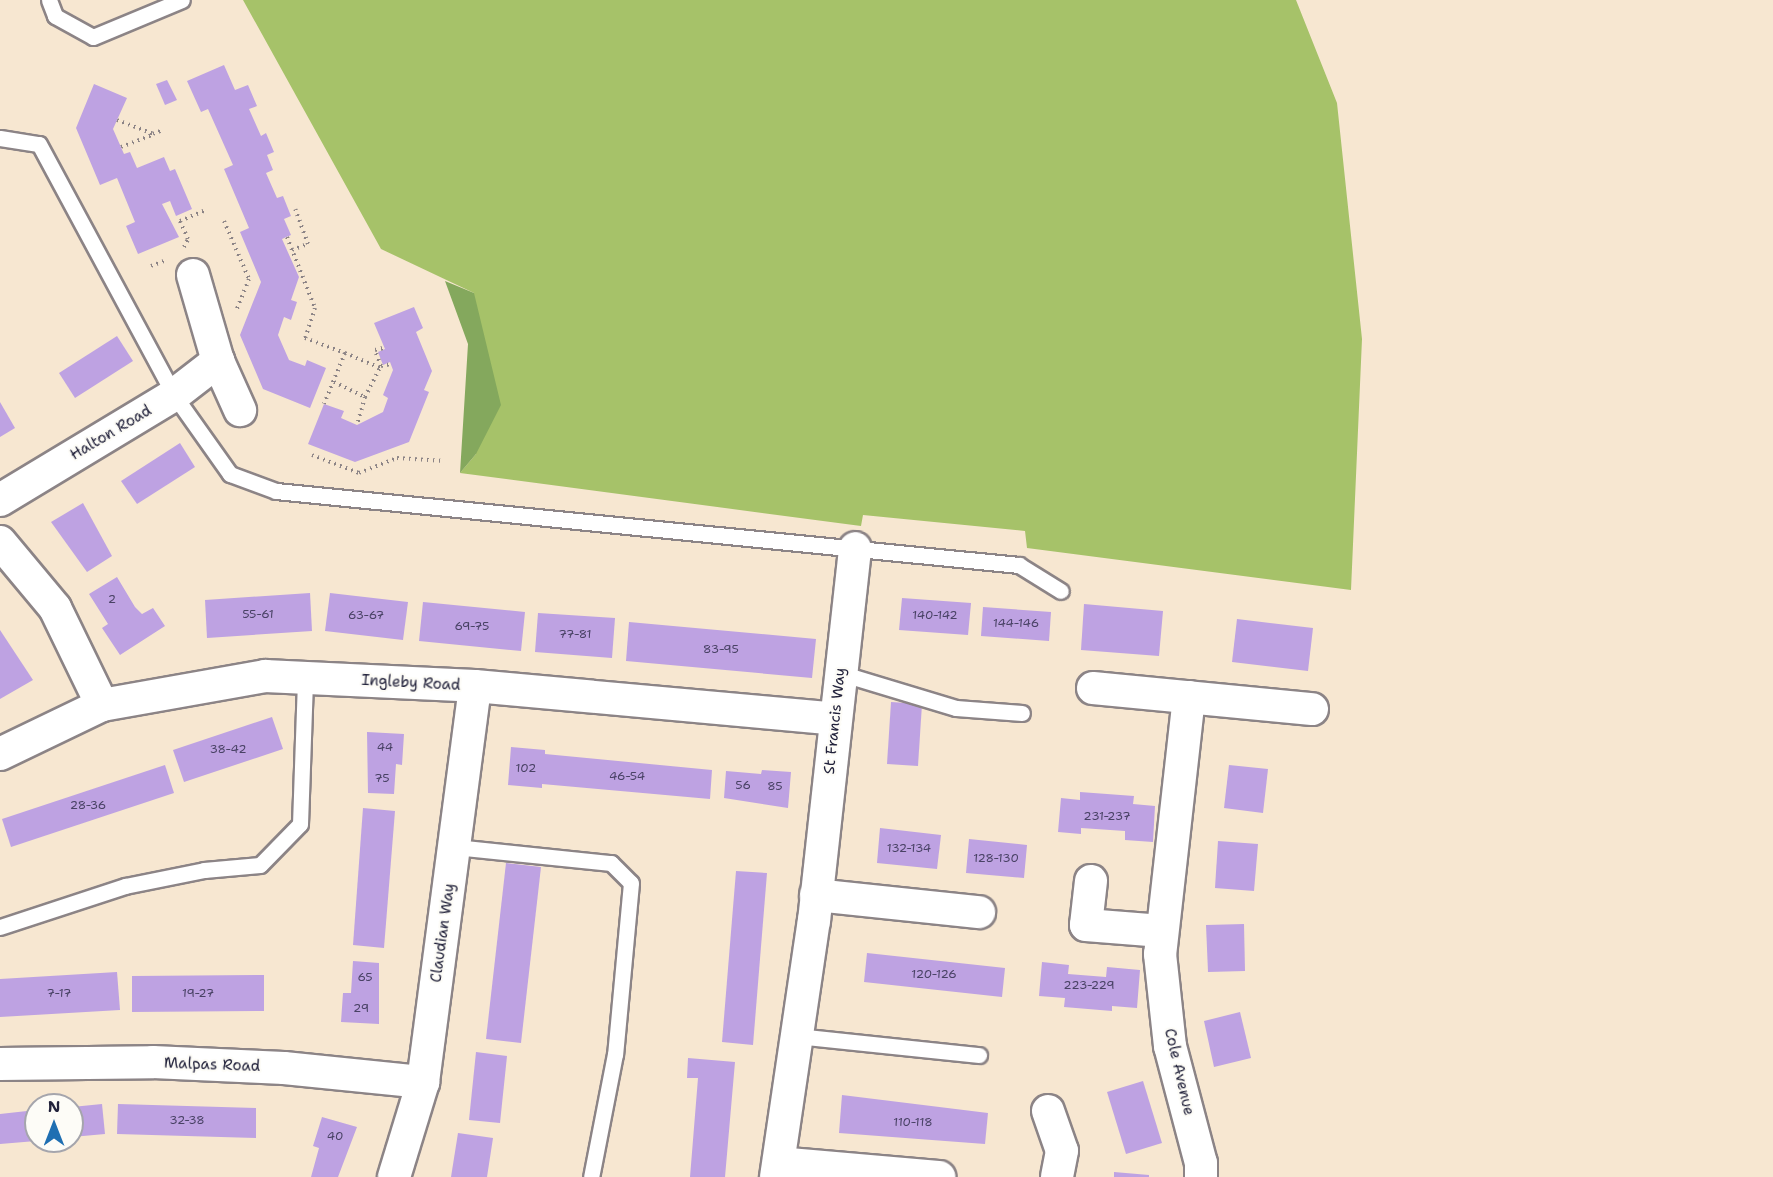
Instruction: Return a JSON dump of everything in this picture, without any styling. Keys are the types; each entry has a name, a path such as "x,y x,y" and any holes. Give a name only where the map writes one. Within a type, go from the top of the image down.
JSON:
{"street":[{"path":"193,275 218,361 240,410"},
{"name":"Halton Road","path":"0,500 174,395 218,361"},
{"path":"0,542 55,608 102,705"},
{"name":"St Francis Way","path":"855,548 816,895 777,1170 939,1177"},
{"name":"Ingleby Road","path":"0,754 102,705 265,676 475,686 835,719"},
{"name":"Claudian Way","path":"394,1177 423,1082 475,686"},
{"path":"1094,688 1312,709"},
{"name":"Cole Avenue","path":"1188,697 1160,954 1170,1046 1201,1163 1201,1177"},
{"path":"1091,881 1086,925 1162,931"},
{"path":"816,895 979,912"},
{"name":"Malpas Road","path":"0,1064 153,1062 272,1067 423,1082"},
{"path":"1048,1110 1062,1151 1057,1177"}],"lane":[{"path":"49,0 55,16 93,37 182,0"},
{"path":"0,138 39,144 174,395 230,474 276,491 1019,565 1061,591"},
{"path":"840,673 956,708 1022,712"},
{"path":"0,927 125,886 204,870 260,865 300,824 305,678"},
{"path":"455,847 611,863 631,883 615,1054 591,1177"},
{"path":"797,1036 979,1055"}],"path":[{"path":"117,120 153,134"},
{"path":"121,147 160,131"},
{"path":"292,250 308,244 295,209"},
{"path":"151,266 178,256 188,239 180,221 204,211"},
{"path":"224,221 249,279 232,321"},
{"path":"287,237 315,308 305,338 381,367 391,364"},
{"path":"357,425 365,397 381,367 375,351 384,348"},
{"path":"324,404 345,353"},
{"path":"334,382 365,397"},
{"path":"312,455 359,473 397,458 444,461"}],"green space":[{"path":"243,0 1296,0 1337,103 1362,339 1351,590 1027,548 1025,531 863,515 861,526 460,473 476,454 474,293 381,249"},
{"path":"445,281 474,293 501,405 476,454 460,473 468,344"}],"building":[{"path":"224,65 235,90 248,85 257,106 249,109 261,136 266,133 274,152 267,155 273,170 266,173 277,198 283,196 291,216 284,219 291,235 282,239 299,277 291,300 297,302 291,320 284,317 278,335 289,360 305,366 307,360 326,368 310,408 263,389 240,335 261,282 240,232 249,228 224,169 233,165 208,109 201,112 187,81"},
{"path":"167,80 177,100 165,105 156,84"},
{"path":"94,84 127,98 113,129 124,154 130,152 137,168 164,157 170,171 175,169 192,209 176,216 170,201 162,204 179,237 138,254 126,226 135,222 117,178 100,185 76,128"},
{"path":"414,307 423,328 416,332 432,371 424,390 429,392 409,442 355,462 308,444 324,404 344,411 341,418 357,425 383,412 388,398 383,395 393,370 390,362 383,365 378,352 385,349 374,323"},
{"path":"117,336 133,361 75,398 59,373"},
{"path":"0,402 15,428 0,437"},
{"path":"180,443 195,467 137,504 121,481"},
{"path":"83,503 112,556 87,572 51,522"},
{"path":"117,577 135,607 142,614 153,608 165,626 120,655 102,628 108,624 89,594"},
{"path":"310,593 312,631 207,638 205,600"},
{"path":"330,593 408,602 403,640 325,631"},
{"path":"902,598 971,603 968,635 899,630"},
{"path":"423,602 525,612 521,651 419,641"},
{"path":"1084,604 1163,611 1159,656 1081,650"},
{"path":"983,607 1051,612 1049,641 981,636"},
{"path":"538,613 615,618 612,658 535,652"},
{"path":"1237,619 1313,628 1308,671 1232,662"},
{"path":"629,622 816,639 812,678 626,661"},
{"path":"0,630 33,680 0,699"},
{"path":"891,702 922,704 918,766 887,764"},
{"path":"272,717 283,749 184,782 173,750"},
{"path":"367,732 404,734 402,765 396,764 394,794 368,793"},
{"path":"511,747 545,750 545,754 712,770 710,799 542,784 542,788 508,785"},
{"path":"165,765 174,793 11,847 2,819"},
{"path":"1229,765 1268,769 1263,813 1224,808"},
{"path":"762,770 791,772 788,808 724,798 726,771 761,774"},
{"path":"1080,792 1134,796 1133,804 1155,806 1153,842 1125,840 1125,831 1081,828 1081,834 1058,832 1061,798 1080,800"},
{"path":"363,808 395,811 384,948 353,945"},
{"path":"880,828 941,835 937,869 877,863"},
{"path":"969,839 1027,845 1024,878 966,873"},
{"path":"1218,841 1258,844 1254,891 1215,888"},
{"path":"506,863 541,867 521,1043 486,1039"},
{"path":"736,871 767,873 753,1045 722,1042"},
{"path":"1244,924 1245,971 1208,972 1206,925"},
{"path":"867,953 1005,968 1002,997 864,982"},
{"path":"353,961 379,963 379,1024 341,1022 343,993 351,993"},
{"path":"1042,962 1069,965 1068,974 1106,977 1107,967 1140,970 1137,1008 1112,1006 1112,1011 1064,1007 1065,998 1039,996"},
{"path":"117,972 120,1010 0,1017 0,979"},
{"path":"264,975 264,1011 132,1012 132,976"},
{"path":"1240,1012 1251,1058 1214,1067 1204,1021"},
{"path":"476,1052 507,1056 500,1123 469,1120"},
{"path":"688,1058 735,1062 725,1177 690,1177 698,1078 687,1078"},
{"path":"1143,1081 1162,1143 1126,1154 1107,1092"},
{"path":"842,1095 988,1113 985,1144 839,1133"},
{"path":"102,1104 105,1134 84,1136 84,1106"},
{"path":"118,1104 256,1108 256,1138 117,1134"},
{"path":"24,1111 24,1142 0,1144 0,1114"},
{"path":"322,1117 357,1127 338,1177 311,1177 319,1148 313,1146"},
{"path":"458,1133 493,1138 487,1177 451,1177"},
{"path":"1114,1172 1149,1175 1149,1177 1114,1177"}]}
